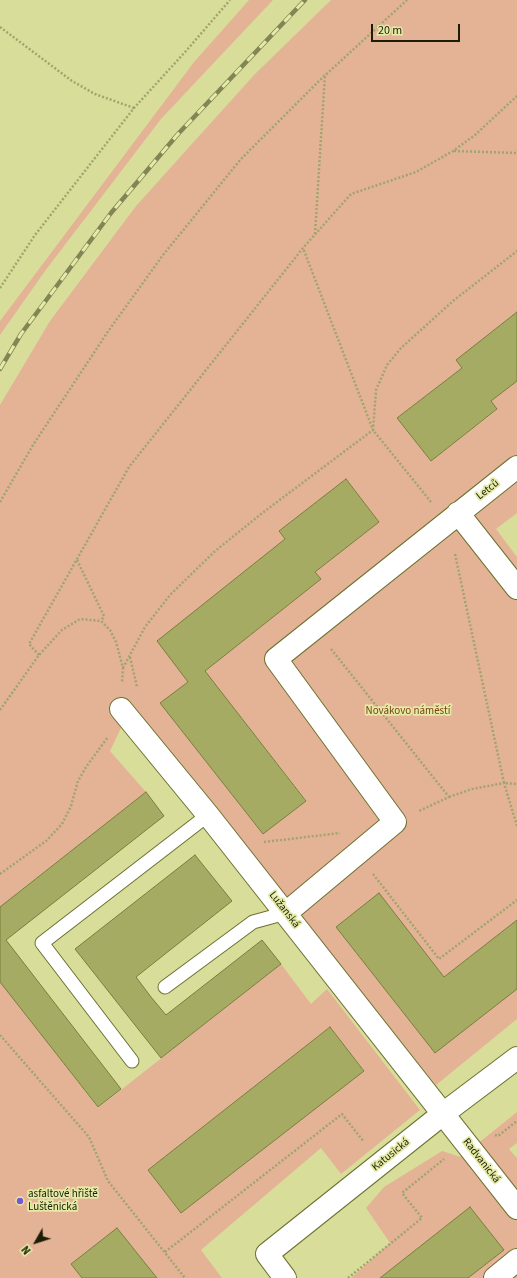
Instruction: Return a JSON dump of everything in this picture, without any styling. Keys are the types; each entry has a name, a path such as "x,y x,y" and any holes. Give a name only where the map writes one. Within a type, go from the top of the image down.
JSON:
{"street":[{"name":"Letců","path":"458,513 517,467"},
{"path":"286,913 394,822 276,659 458,513 517,588"},
{"name":"Lužanská","path":"121,709 208,815 444,1113"},
{"name":"Katusická","path":"285,1278 267,1254 444,1113 517,1058"},
{"name":"Radvanická","path":"444,1113 517,1208"},
{"path":"495,1278 517,1260"}],"lane":[{"path":"132,1061 42,943 208,815"},
{"path":"165,987 253,922 286,913"}],"path":[{"path":"0,288 36,235 134,108 230,0"},
{"path":"0,502 32,445 162,254 241,159 325,74 407,0"},
{"path":"0,27 72,81 95,94 134,108"},
{"path":"315,235 325,74"},
{"path":"39,655 29,644 129,467 303,248 351,194 416,172 453,151 475,135 517,96"},
{"path":"453,151 517,153"},
{"path":"123,668 145,628 170,595 214,552 261,514 373,430 303,248"},
{"path":"77,560 104,616 101,621"},
{"path":"0,710 39,655 62,630 80,619 101,621 110,630 116,642 123,668 121,709 107,739 80,776 71,806 62,824 46,841 0,874"},
{"path":"314,628 449,797"},
{"path":"394,822 449,797 472,789 504,783 517,826"},
{"path":"257,843 340,833 440,959 517,900"},
{"path":"0,1035 89,1137 108,1181 185,1278"},
{"path":"165,1252 342,1114 368,1147"},
{"path":"348,1278 422,1218 402,1193 479,1131 498,1136 517,1121"}],"green space":[{"path":"249,0 273,0 161,119 45,271 0,335 0,321 194,62"},
{"name":"Novákovo náměstí","path":"331,0 517,0 517,312 456,360 462,368 397,418 431,461 497,410 491,401 517,381 517,513 496,529 517,557 517,920 444,977 379,894 336,927 435,1053 517,989 517,1019 436,1085 132,705 110,751 146,792 17,893 0,919 0,405 50,321 136,206 254,75","holes":["346,479 379,522 315,572 321,579 205,671 306,800 263,834 160,703 188,682 158,641 285,539 279,531"]},
{"path":"281,964 311,1004 327,989 420,1110 341,1174 321,1148 201,1250 222,1278 157,1278 117,1228 71,1264 82,1278 0,1278 0,982 98,1108","holes":["330,1027 364,1070 181,1213 148,1170"]},
{"path":"517,1112 517,1143 509,1149 517,1158 517,1278 468,1278 504,1250 470,1207 380,1278 351,1278 390,1243 366,1208 384,1187 442,1151 461,1157"}],"building":[{"path":"517,312 517,381 491,401 497,409 431,461 397,418 462,368 456,360"},
{"path":"346,479 379,522 315,572 321,579 205,671 306,801 263,834 160,703 188,682 157,641 285,539 279,531"},
{"path":"146,792 164,816 6,940 121,1089 98,1107 0,982 0,907"},
{"path":"195,855 232,901 136,977 151,997 166,1015 262,940 281,964 161,1058 75,949"},
{"path":"379,893 444,977 517,920 517,989 435,1053 336,927"},
{"path":"330,1027 364,1071 181,1213 148,1170"},
{"path":"470,1207 504,1250 468,1278 380,1278"},
{"path":"117,1228 157,1278 82,1278 71,1264"}],"railway":[{"path":"0,369 21,334 111,213 178,134 305,0"}],"place":[{"name":"asfaltové hřiště Luštěnická","path":"20,1201"}]}
